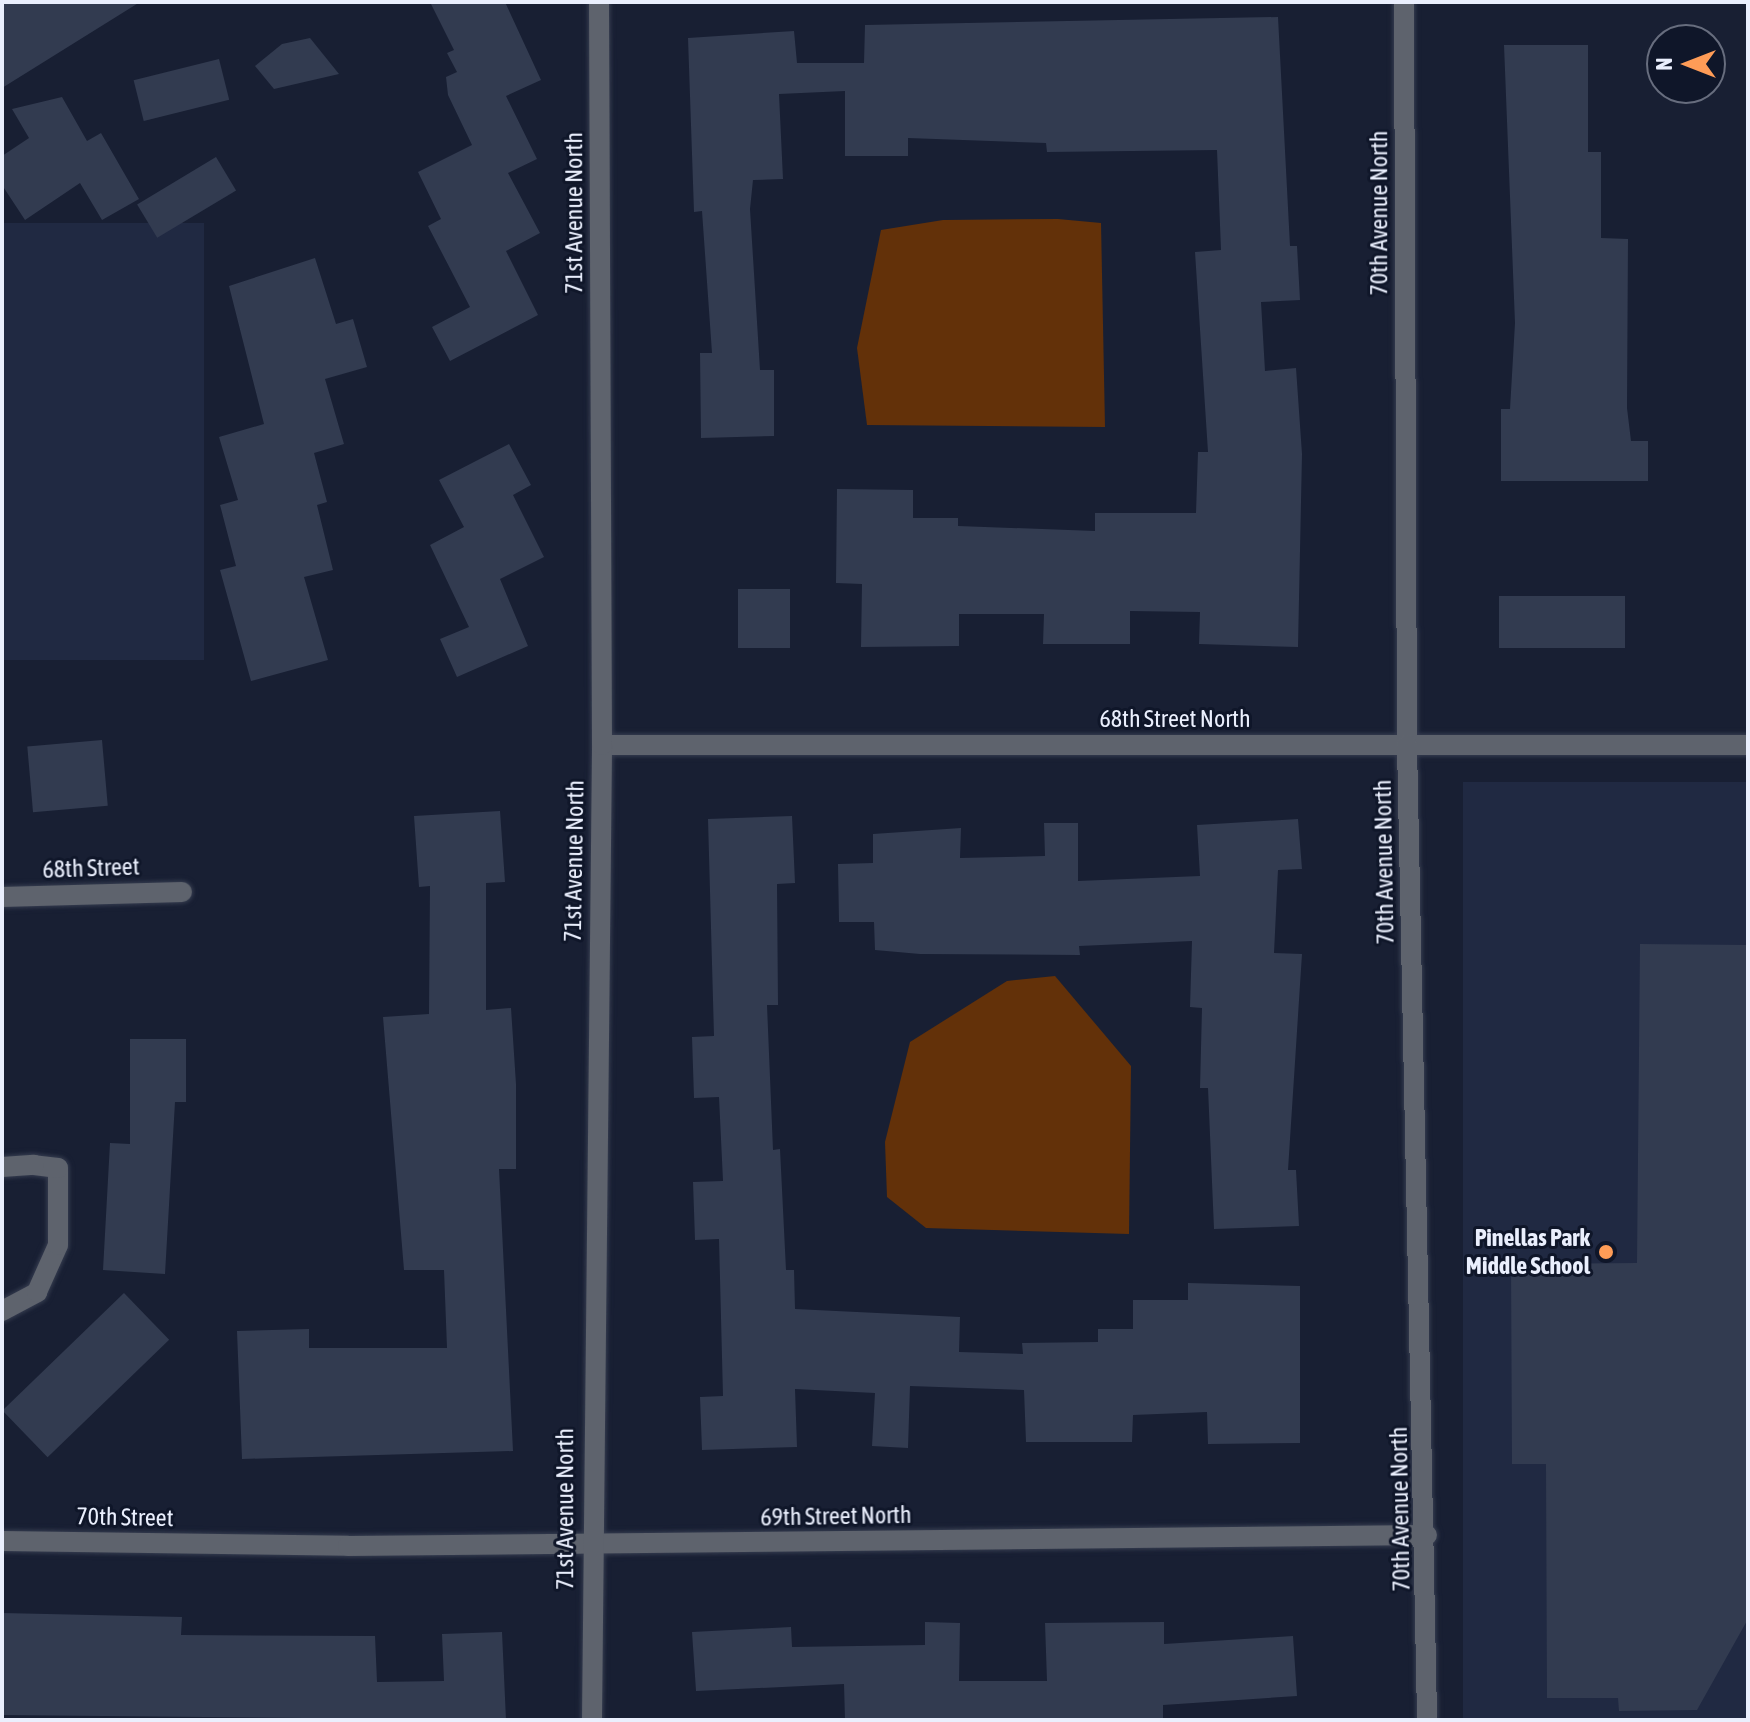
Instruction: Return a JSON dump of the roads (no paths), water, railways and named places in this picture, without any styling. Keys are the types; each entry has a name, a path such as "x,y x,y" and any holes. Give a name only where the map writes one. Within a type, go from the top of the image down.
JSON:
{"street":[{"name":"71st Avenue North","path":"592,1720 590,1545 602,745 599,2"},
{"name":"70th Avenue North","path":"1404,2 1407,745 1427,1535 1427,1720"},
{"name":"68th Street North","path":"602,745 1748,745"},
{"name":"68th Street","path":"2,897 182,892"},
{"path":"2,1167 34,1165 58,1168 58,1245 37,1292 2,1311"},
{"name":"69th Street North","path":"247,1546 1427,1535"},
{"name":"70th Street","path":"2,1541 247,1546"}],"place":[{"name":"Pinellas Park Middle School","path":"1606,1252"}]}
